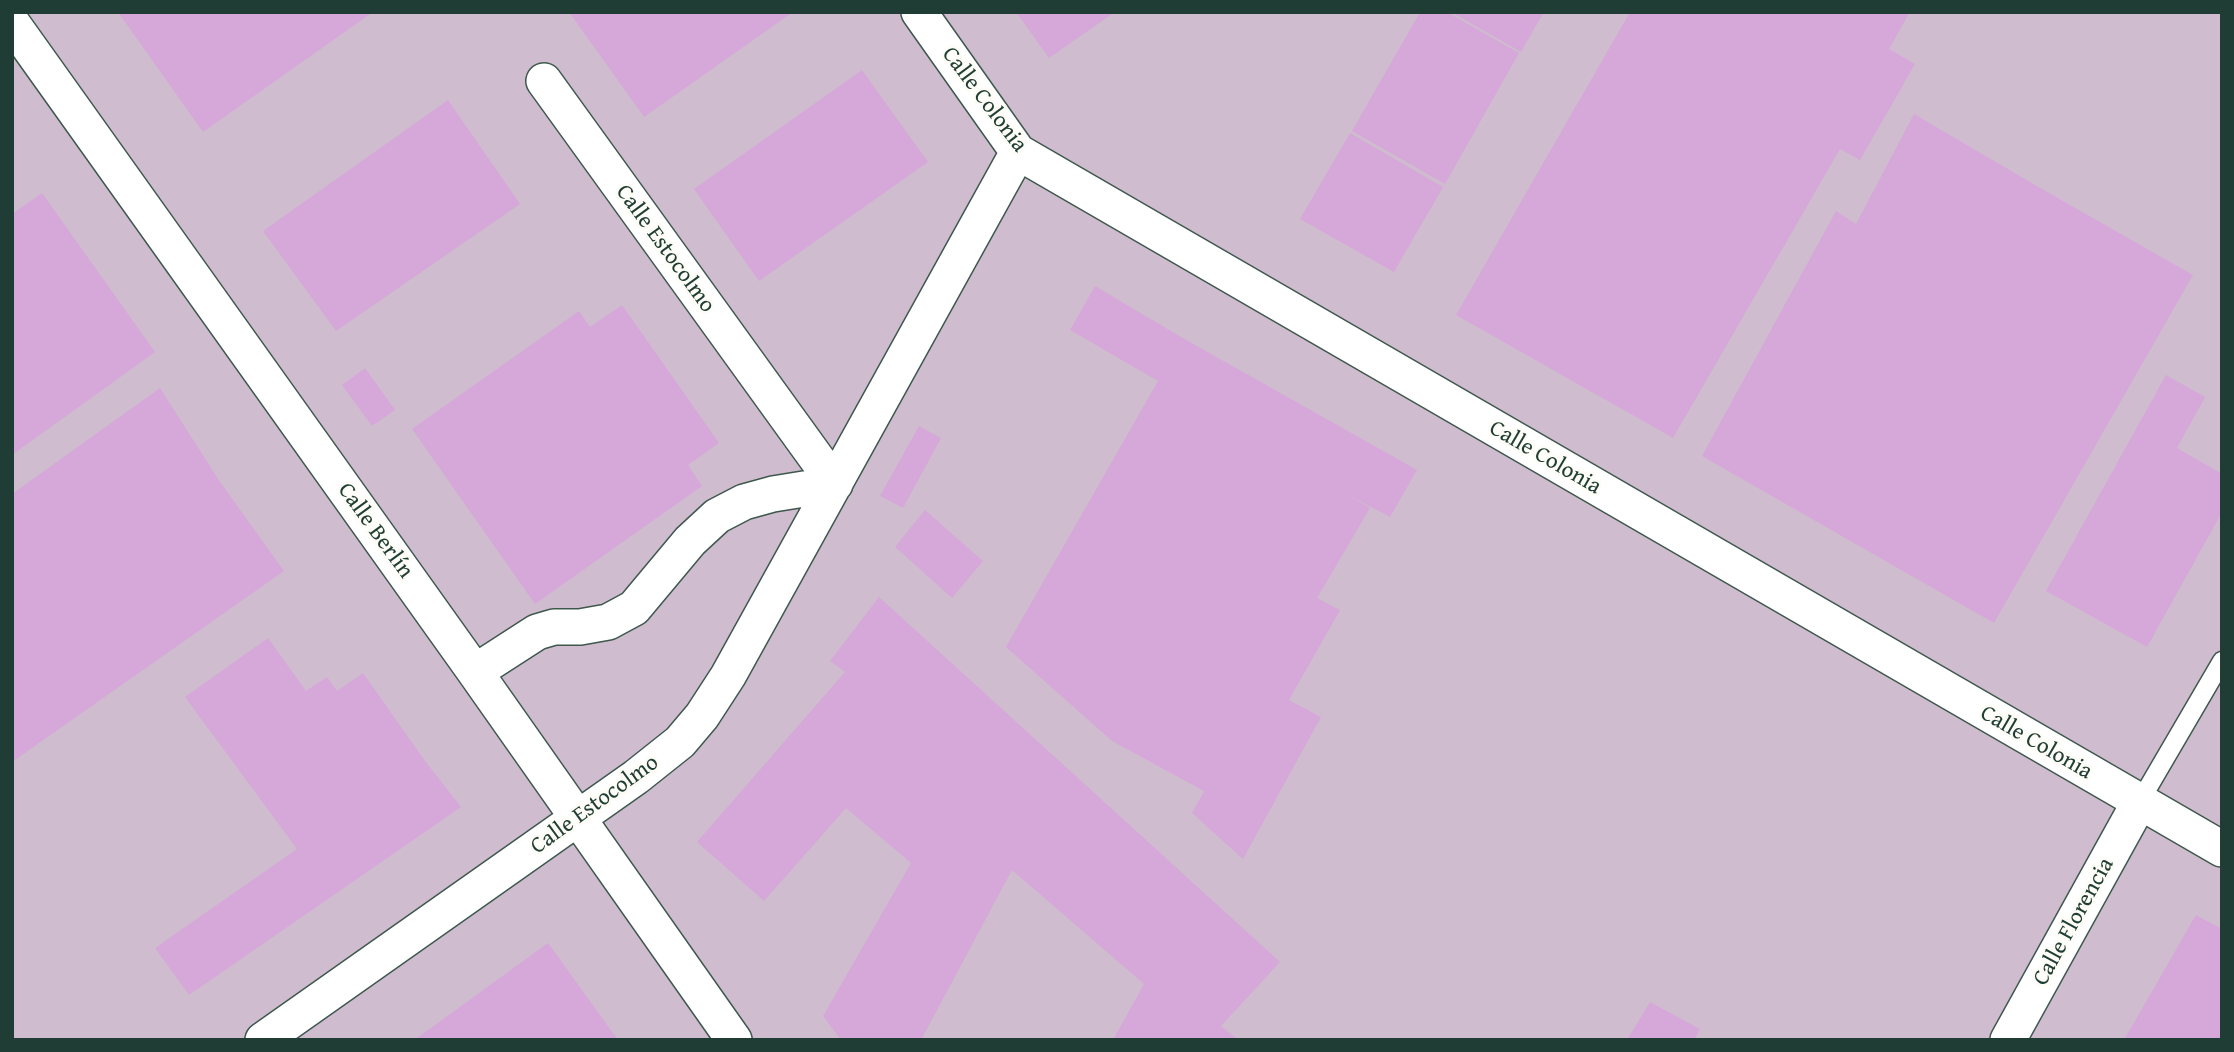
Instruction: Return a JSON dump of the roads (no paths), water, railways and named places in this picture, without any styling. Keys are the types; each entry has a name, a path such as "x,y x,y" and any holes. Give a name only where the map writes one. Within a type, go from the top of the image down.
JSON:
{"street":[{"name":"Calle Colonia","path":"919,12 1018,152 2222,849"},
{"name":"Calle Berlín","path":"12,23 734,1040"},
{"name":"Calle Estocolmo","path":"544,81 835,484"},
{"name":"Calle Estocolmo","path":"263,1040 636,778 680,742 702,716 728,676 1018,152"},
{"path":"475,672 537,632 554,627 580,627 608,622 634,608 690,541 717,516 735,506 773,495 835,484"},
{"name":"Calle Florencia","path":"2008,1040 2140,803"}],"lane":[{"path":"2140,803 2222,660"}]}
